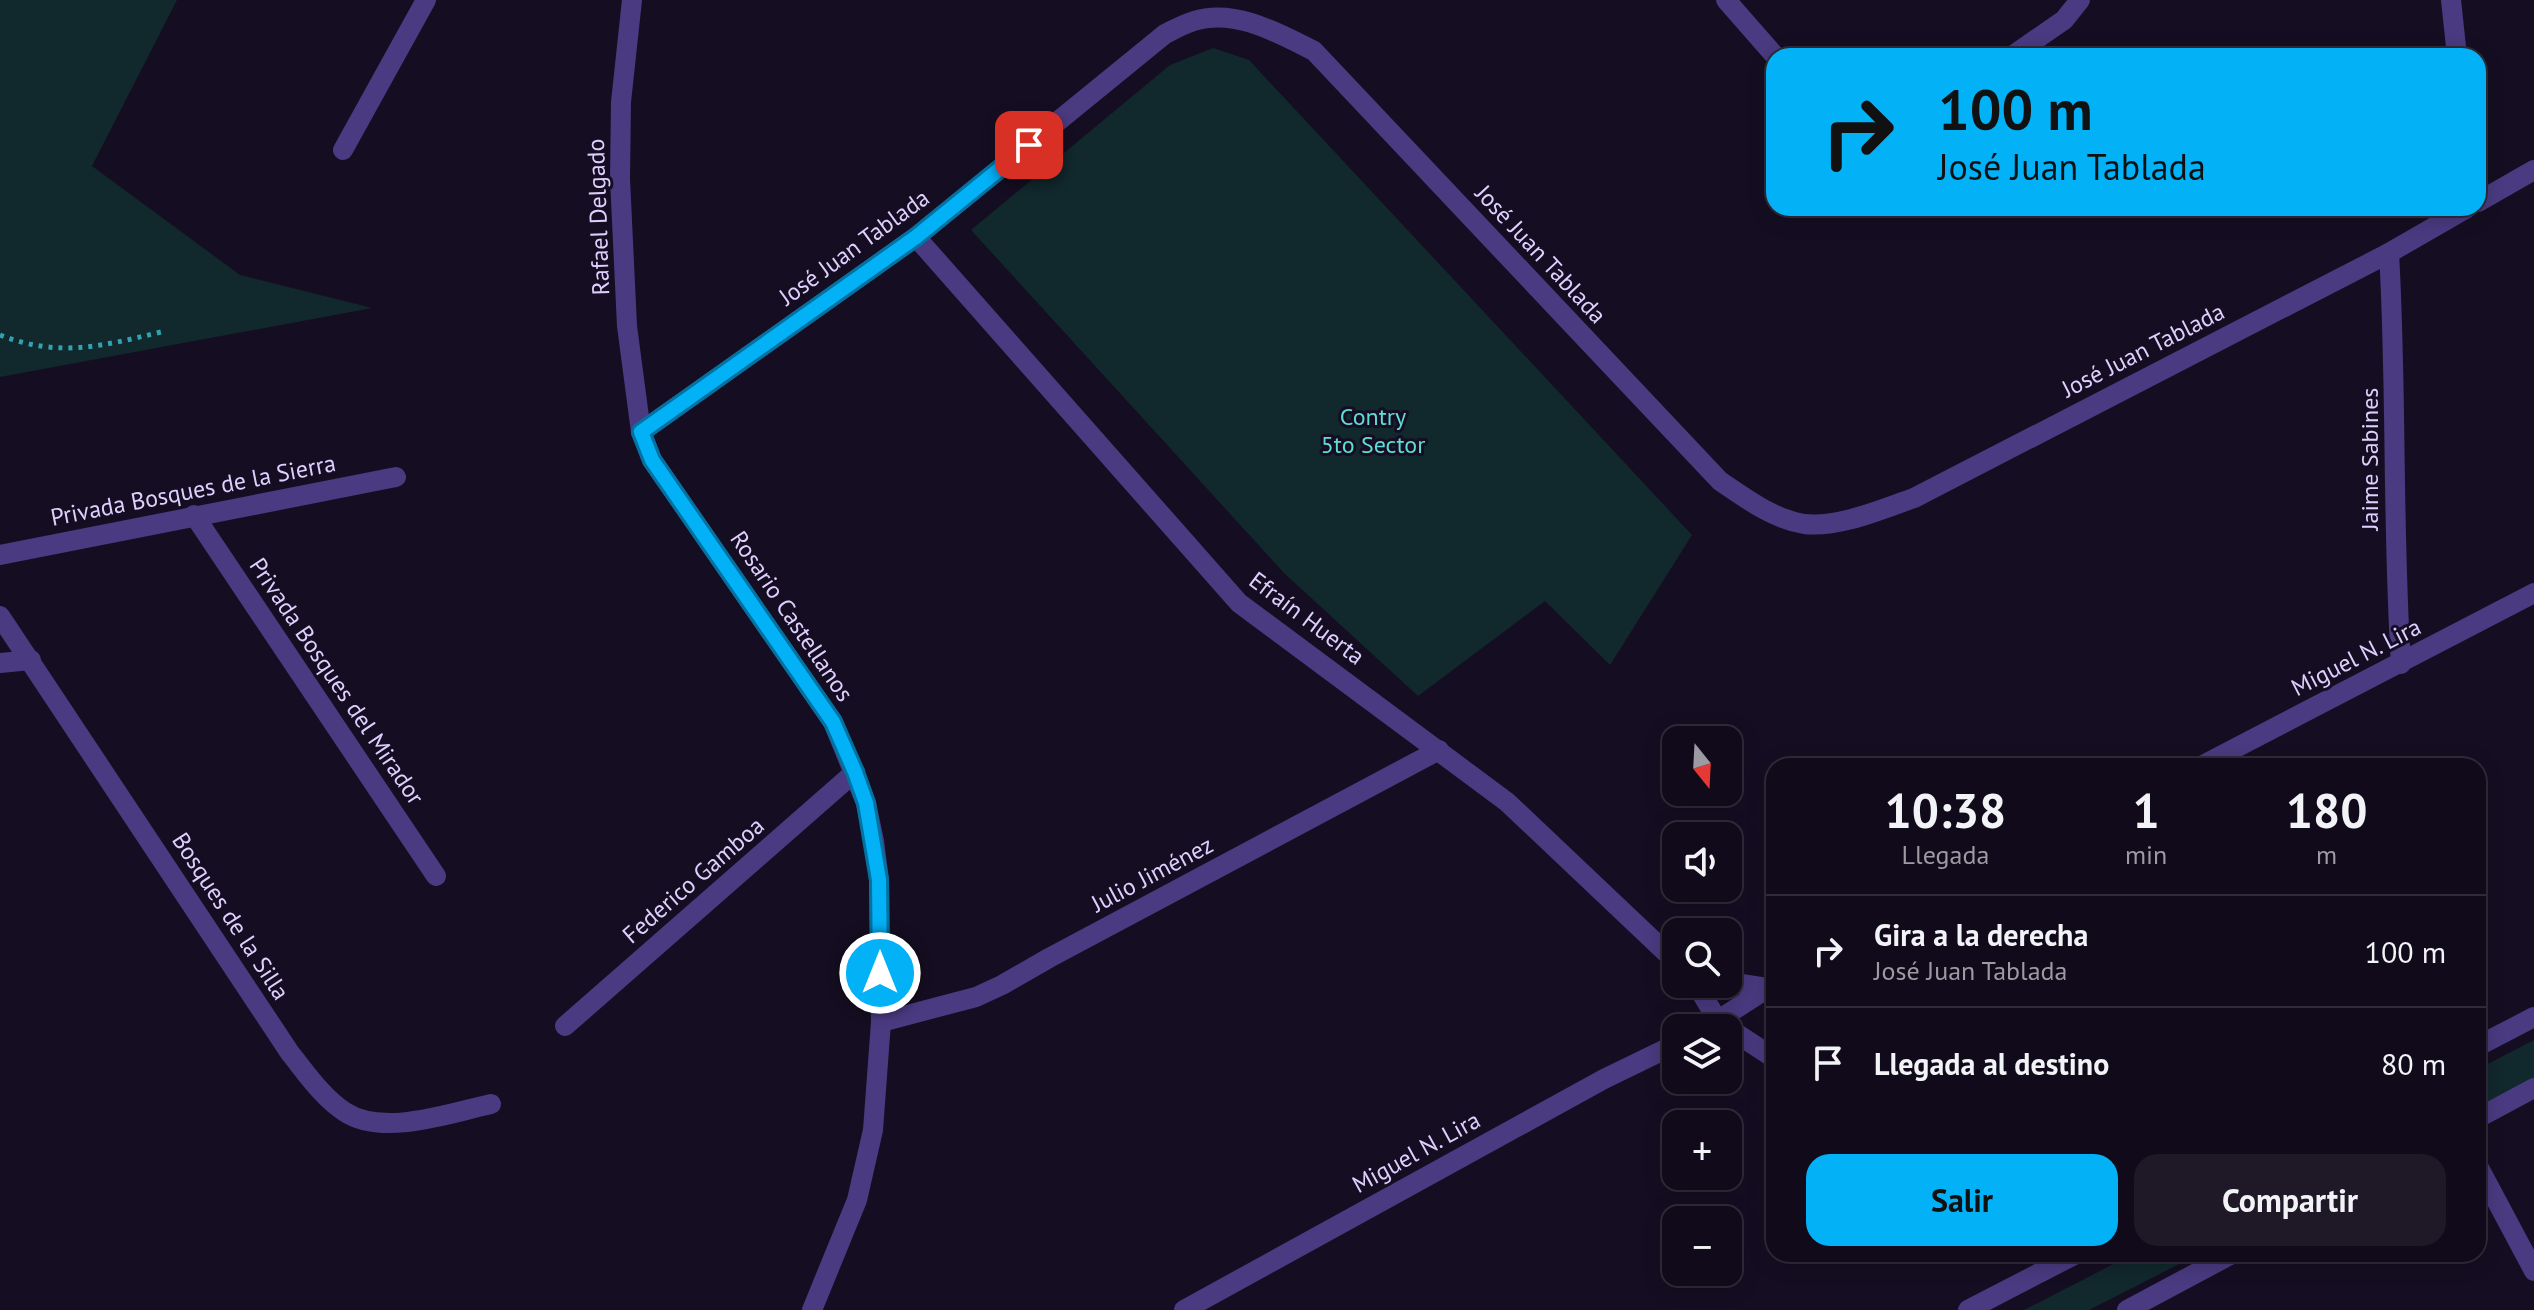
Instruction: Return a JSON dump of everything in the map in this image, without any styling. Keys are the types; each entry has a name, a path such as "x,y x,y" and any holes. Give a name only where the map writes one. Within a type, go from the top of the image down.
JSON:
{"street":[{"path":"343,150 426,0"},
{"name":"Rafael Delgado","path":"632,0 621,102 620,179 627,326 641,432"},
{"path":"1726,0 1768,48"},
{"path":"2024,48 2064,20 2080,0"},
{"path":"2451,0 2456,48"},
{"name":"José Juan Tablada","path":"641,432 916,237 1165,34 1195,21 1217,17 1276,32 1314,51 1720,481 1761,508 1804,524 1849,520 1914,498 2389,253 2453,216"},
{"path":"2486,197 2534,170"},
{"name":"Efraín Huerta","path":"916,237 1239,603 1507,802 1662,949"},
{"name":"Jaime Sabines","path":"2389,253 2394,333 2396,583 2401,664"},
{"name":"Rosario Castellanos","path":"641,432 652,460 833,722 866,803 879,880 881,1022 873,1130 857,1200 812,1310"},
{"name":"Privada Bosques de la Sierra","path":"0,555 396,477"},
{"name":"Privada Bosques del Mirador","path":"194,515 436,876"},
{"name":"Miguel N. Lira","path":"2217,758 2534,593"},
{"name":"Bosques de la Silla","path":"0,616 282,1040 318,1089 347,1114 376,1123 408,1122 491,1104"},
{"path":"0,663 31,660"},
{"name":"Julio Jiménez","path":"881,1022 945,1006 1002,985 1439,750"},
{"name":"Federico Gamboa","path":"565,1026 855,772"},
{"path":"1742,984 1766,986"},
{"path":"1736,1014 1766,992"},
{"path":"2486,1042 2534,1017"},
{"path":"1742,1039 1766,1053"},
{"name":"Miguel N. Lira","path":"1184,1310 1604,1079 1662,1051"},
{"path":"2486,1114 2534,1088"},
{"path":"2486,1181 2534,1271"},
{"path":"1968,1310 2061,1262"},
{"path":"2127,1310 2217,1262"}],"path":[{"path":"0,335 64,350 100,347 161,332"}],"green space":[{"path":"0,0 177,0 92,166 240,275 372,308 0,377"},
{"name":"Contry 5to Sector","path":"1213,48 1249,60 1692,535 1610,665 1545,601 1418,696 1284,573 971,230 1170,65"},
{"path":"2534,1040 2534,1080 2486,1106 2486,1065"},
{"path":"2117,1262 2183,1262 2089,1310 2024,1310"}],"route":[{"path":"880,973 879,880 874,841 866,803 833,722 652,460 641,432 916,237 1029,145"}]}
